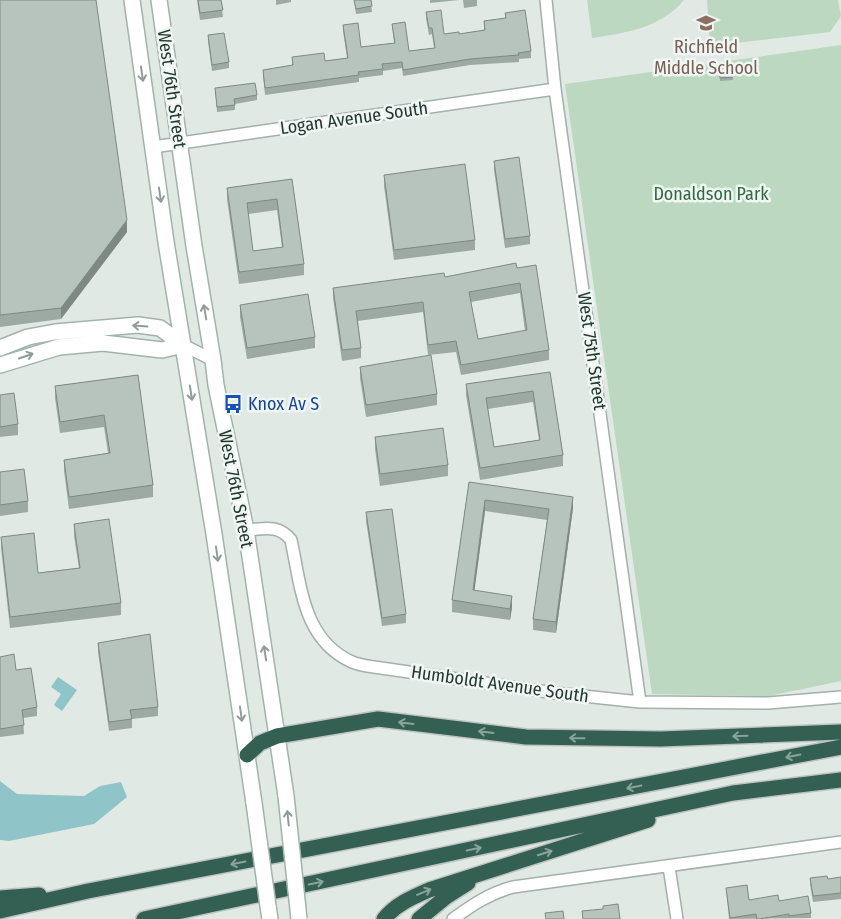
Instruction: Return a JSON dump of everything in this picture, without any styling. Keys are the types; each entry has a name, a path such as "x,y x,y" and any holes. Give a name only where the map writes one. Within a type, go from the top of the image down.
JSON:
{"highway":[{"path":"246,755 260,743 277,736 378,720 526,737 661,739 841,732"},
{"path":"0,912 88,891 841,747"},
{"path":"144,919 733,793 841,780"},
{"path":"384,919 390,912 415,896 429,890 733,793"},
{"path":"419,919 482,874"},
{"path":"0,898 88,891"},
{"path":"192,919 268,893"}],"street":[{"name":"West 76th Street","path":"132,0 270,919"},
{"name":"West 76th Street","path":"160,0 194,246 216,385 246,530 286,796 299,919"},
{"name":"West 75th Street","path":"546,0 547,30 640,702"},
{"name":"Logan Avenue South","path":"153,147 555,89"},
{"path":"0,348 28,338 55,332 138,326 160,328 183,345 213,360"},
{"path":"0,364 59,347 103,343 162,350 183,345"},
{"name":"Humboldt Avenue South","path":"246,530 276,529 284,531 291,540 309,617 313,625 325,643 339,655 354,663 545,691 640,702 768,703 841,697"},
{"path":"453,919 486,897 513,887 841,842"},
{"path":"669,867 677,919"}],"green space":[{"path":"587,0 684,0 665,17 642,28 592,38"},
{"path":"707,0 838,0 841,16 830,32 710,46"},
{"name":"Donaldson Park","path":"841,45 841,681 769,696 652,694 565,84"}],"water":[{"path":"58,677 77,690 62,711 54,705 61,694 51,687"},
{"path":"0,781 17,794 84,796 100,786 121,782 127,797 94,824 9,841 0,840"}],"building":[{"path":"0,0 96,0 127,220 61,308 0,315"},
{"path":"198,0 221,0 223,10 200,13"},
{"path":"354,0 371,0 372,6 356,9"},
{"path":"441,10 444,34 459,32 459,34 485,30 484,21 506,18 505,13 525,10 531,51 518,53 519,55 470,59 403,70 402,62 382,64 383,69 358,72 359,75 265,88 263,70 293,65 292,57 324,53 325,61 348,58 343,25 358,23 361,47 395,43 392,24 405,22 409,51 435,48 432,28 429,28 426,12"},
{"path":"224,33 229,62 212,65 208,35"},
{"path":"731,67 733,77 720,78 719,69"},
{"path":"255,83 257,95 234,99 235,105 217,107 215,88"},
{"path":"519,157 530,236 505,239 494,161"},
{"path":"465,164 475,240 394,250 384,175"},
{"path":"292,179 304,264 239,272 227,188","holes":["277,199 283,247 253,251 247,203"]},
{"path":"516,263 517,268 536,265 549,350 461,365 456,341 428,345 423,302 356,311 361,348 342,350 333,288 444,273 445,277","holes":["520,283 527,330 478,339 469,292"]},
{"path":"308,294 315,337 247,348 240,305"},
{"path":"431,355 437,394 366,405 360,367"},
{"path":"550,372 563,455 480,468 466,384","holes":["533,391 540,440 494,447 486,398"]},
{"path":"138,375 153,485 69,497 64,460 110,453 104,415 60,422 55,386"},
{"path":"14,393 18,424 0,427 0,395"},
{"path":"443,428 448,465 380,474 375,437"},
{"path":"24,469 28,501 0,505 0,472"},
{"path":"469,482 573,497 556,622 533,619 549,509 485,500 473,590 512,596 510,609 452,600"},
{"path":"392,509 406,614 382,618 366,512"},
{"path":"109,519 121,603 10,617 1,537 34,533 38,573 80,568 74,524"},
{"path":"150,634 158,707 130,710 132,719 109,722 98,643"},
{"path":"14,654 16,670 31,668 37,707 22,710 24,725 0,729 0,657"},
{"path":"827,876 828,879 841,877 841,893 813,896 810,878"},
{"path":"747,885 749,900 778,895 779,901 808,896 811,913 789,916 789,914 759,919 757,919 756,914 730,918 726,888"},
{"path":"618,904 620,919 583,919 582,911 603,909 603,906"},
{"path":"563,911 564,919 546,919 545,913"}],"place":[{"name":"Richfield Middle School","path":"706,23"},
{"name":"Knox Av S","path":"233,404"}]}
